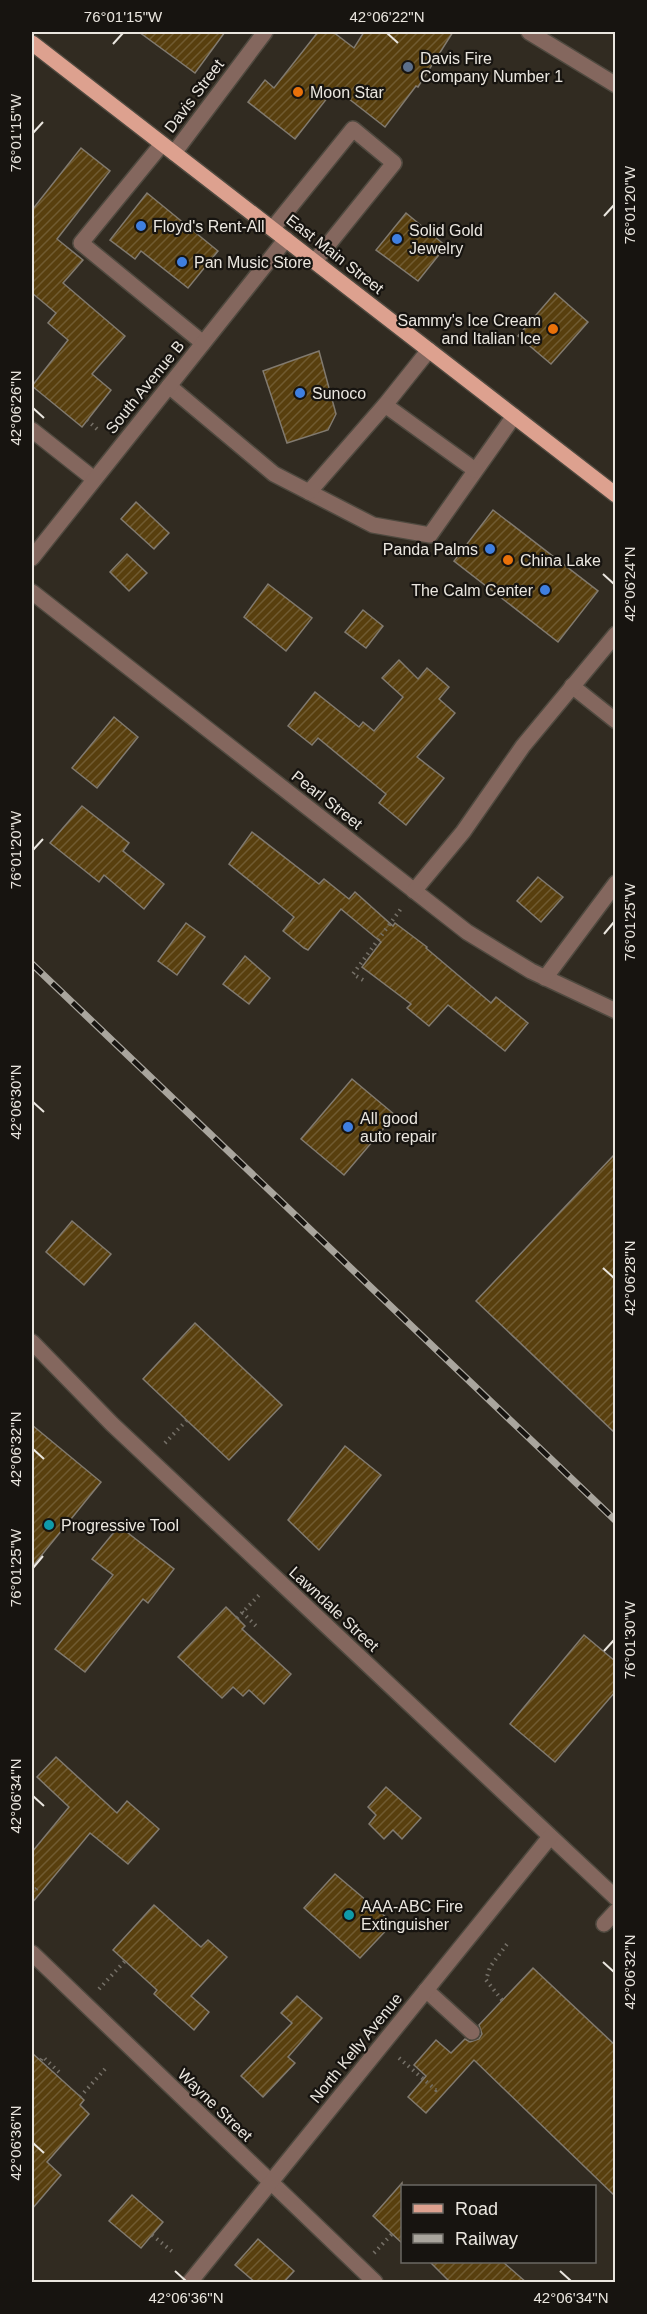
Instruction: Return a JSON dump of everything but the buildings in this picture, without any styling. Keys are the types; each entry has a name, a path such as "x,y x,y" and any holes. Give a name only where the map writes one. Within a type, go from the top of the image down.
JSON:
{"main road":[{"name":"East Main Street","path":"32,43 615,495"}],"street":[{"name":"Davis Street","path":"203,343 81,243 168,148 266,32"},
{"path":"529,32 615,85"},
{"path":"273,228 353,129 394,163 315,261"},
{"name":"South Avenue B","path":"32,558 286,239"},
{"path":"309,492 385,405 429,350"},
{"path":"169,386 274,474 373,525 430,535 514,416"},
{"path":"385,405 475,470"},
{"path":"32,430 94,479"},
{"name":"Pearl Street","path":"32,592 467,932 545,978 615,1011"},
{"path":"414,891 463,832 523,746 615,634"},
{"path":"573,686 615,721"},
{"path":"545,978 615,883"},
{"name":"Lawndale Street","path":"32,1342 112,1424 615,1898"},
{"name":"North Kelly Avenue","path":"190,2283 550,1837"},
{"path":"604,1924 615,1911"},
{"name":"Wayne Street","path":"32,1953 375,2283"},
{"path":"426,1990 472,2032"}],"path":[{"path":"87,420 98,430"},
{"path":"363,980 353,974 414,891"},
{"path":"165,1443 187,1420"},
{"path":"237,1618 275,1578"},
{"path":"242,1612 256,1626"},
{"path":"502,2000 486,1980 490,1966 507,1944"},
{"path":"84,2004 125,1960"},
{"path":"383,2044 436,2090 439,2088"},
{"path":"41,2060 43,2057 59,2072"},
{"path":"80,2097 105,2069"},
{"path":"152,2235 174,2253"}],"railway":[{"path":"32,964 616,1521"}],"place":[{"name":"Davis Fire Company Number 1","path":"408,67"},
{"name":"Moon Star","path":"298,92"},
{"name":"Floyd's Rent-All","path":"141,226"},
{"name":"Solid Gold Jewelry","path":"397,239"},
{"name":"Pan Music Store","path":"182,262"},
{"name":"Sammy's Ice Cream and Italian Ice","path":"553,329"},
{"name":"Sunoco","path":"300,393"},
{"name":"Panda Palms","path":"490,549"},
{"name":"China Lake","path":"508,560"},
{"name":"The Calm Center","path":"545,590"},
{"name":"All good auto repair","path":"348,1127"},
{"name":"Progressive Tool","path":"49,1525"},
{"name":"AAA-ABC Fire Extinguisher","path":"349,1915"}]}
